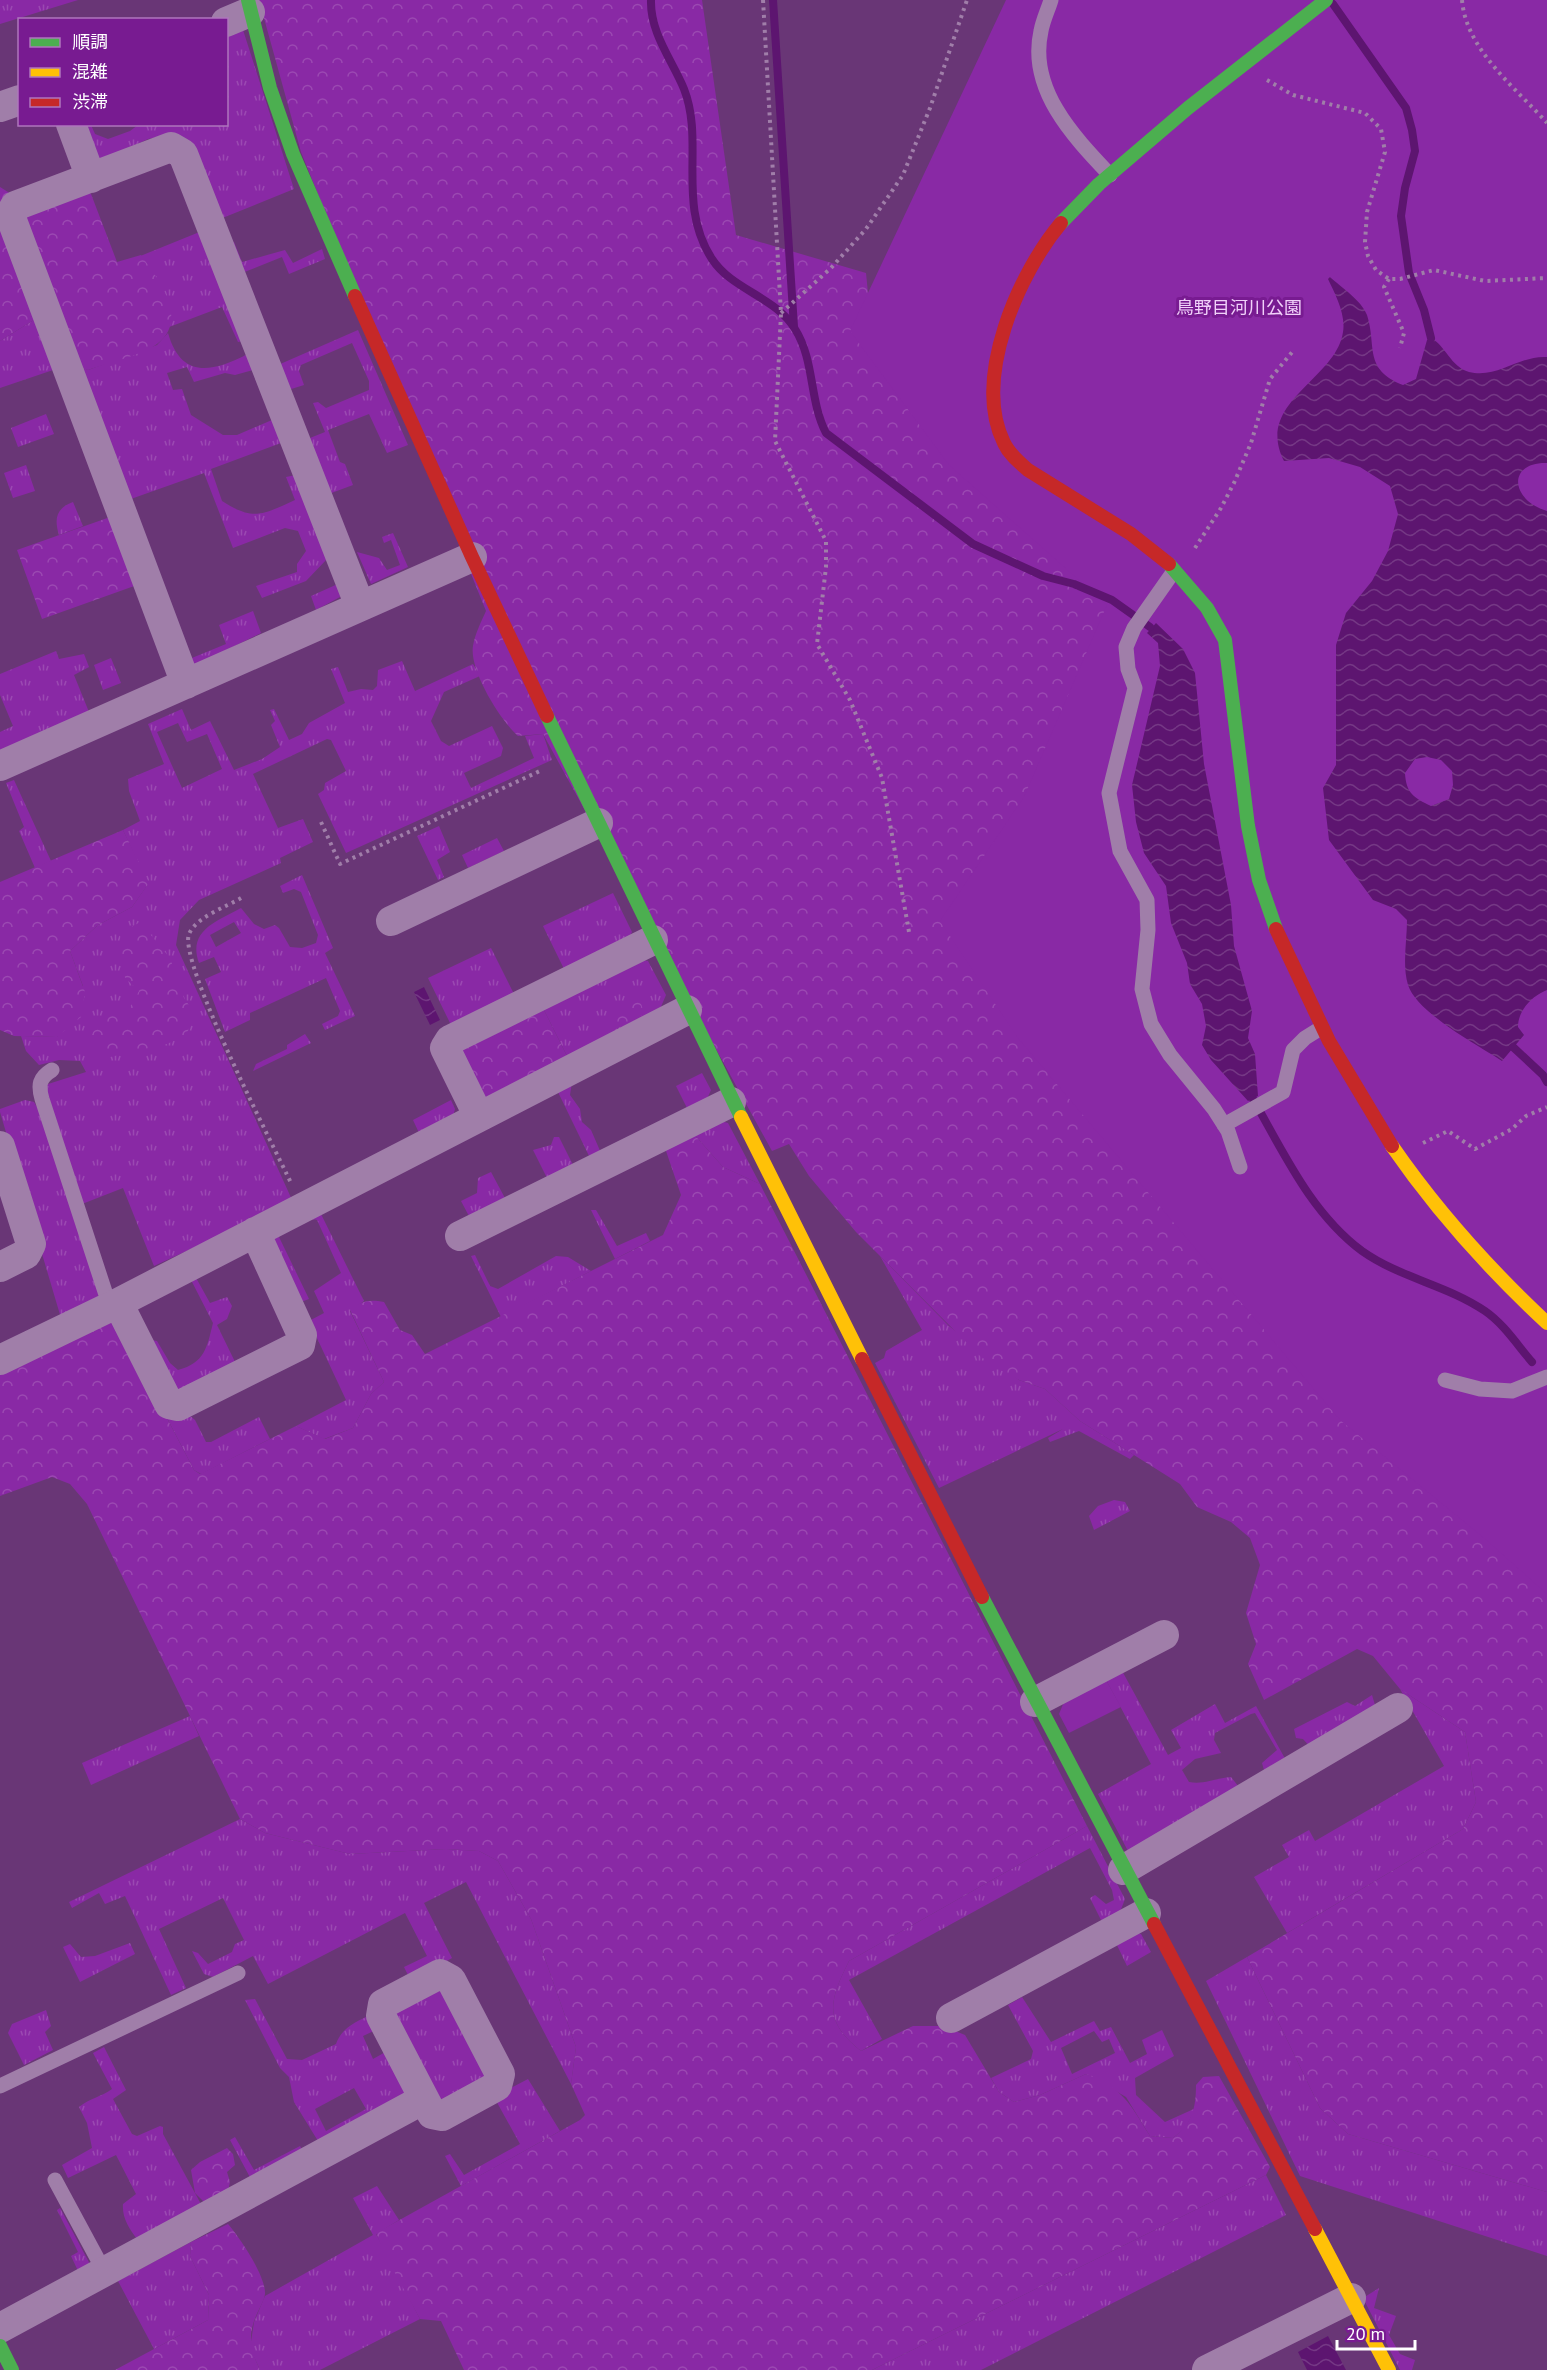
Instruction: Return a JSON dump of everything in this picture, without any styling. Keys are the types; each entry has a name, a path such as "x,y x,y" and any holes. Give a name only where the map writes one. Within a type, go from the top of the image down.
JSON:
{"street":[{"path":"1321,4 1242,63 1110,175 1059,223 1025,276 1009,315 998,357 995,406 1005,447 1032,473 1145,543 1174,571 1216,620 1230,657 1242,794 1256,867 1283,949 1321,1028 1386,1140 1464,1239 1547,1323"},
{"path":"242,11 293,154 472,557 731,1102 1035,1702 1389,2370"},
{"path":"0,107 18,100"},
{"path":"72,126 91,178"},
{"path":"186,684 10,215 15,207 171,147 183,154 360,606"},
{"path":"0,766 472,557"},
{"path":"391,921 598,823"},
{"path":"479,1117 445,1048 450,1040 653,940"},
{"path":"0,1360 114,1305 687,1011"},
{"path":"460,1236 731,1102"},
{"path":"0,1146 31,1244 26,1254 0,1267"},
{"path":"114,1305 169,1404 178,1406 300,1345 302,1335 255,1232"},
{"path":"1035,1702 1164,1635"},
{"path":"1123,1870 1398,1708"},
{"path":"951,2018 1146,1913"},
{"path":"440,1974 451,1980 500,2074 497,2086 442,2116 432,2114 424,2099 381,2016 384,2004 440,1974"},
{"path":"3,2350 104,2271 424,2099"},
{"path":"1207,2370 1351,2298"}],"lane":[{"path":"1051,0 1041,31 1039,62 1045,87 1064,122 1110,175"},
{"path":"1174,571 1134,628 1126,647 1128,669 1135,688 1109,793 1120,851 1147,900 1148,930 1142,989 1151,1024 1170,1054 1224,1125 1240,1167"},
{"path":"1224,1125 1273,1100 1283,1092 1293,1050 1305,1038 1321,1028"},
{"path":"52,1070 43,1076 39,1086 42,1099 114,1305"},
{"path":"1445,1380 1480,1389 1512,1391 1547,1377"},
{"path":"0,2086 238,1973"},
{"path":"55,2180 104,2271"}],"path":[{"path":"763,0 781,313 775,441 826,541 826,567 817,644 850,700 882,778 909,932"},
{"path":"781,313 831,268 866,229 903,175 930,108 967,0"},
{"path":"1462,0 1470,30 1492,63 1547,123"},
{"path":"1242,63 1293,95 1365,113 1381,129 1385,152 1368,212 1365,242 1368,256 1376,270 1389,279 1400,279 1434,270 1485,281 1547,278"},
{"path":"1389,279 1384,287 1404,333 1400,348"},
{"path":"1174,571 1199,543 1221,508 1251,443 1270,379 1293,351"},
{"path":"321,822 340,864 567,758"},
{"path":"241,898 204,918 189,933 187,945 205,1000 303,1208"},
{"path":"1399,1157 1448,1131 1475,1149 1512,1129 1526,1116 1547,1107"}],"green space":[{"path":"0,0 78,0 18,18 0,24"},
{"path":"259,0 702,0 736,235 866,273 873,344 1110,590 1547,1536 1547,2192 1348,2134 1320,2108 1247,1957 1463,1829 1476,1802 1465,1732 1400,1689 1373,1656 1357,1649 1264,1700 1248,1664 1256,1644 1246,1613 1260,1565 1250,1538 1231,1522 1197,1507 1180,1484 1080,1421 1045,1389 1019,1380 981,1357 856,1232 809,1176 789,1144 772,1151 543,734 518,736 503,719 481,681 473,656 473,646 486,611 301,152"},
{"name":"鳥野目河川公園","path":"1006,0 1547,0 1547,1594 1484,1538 1340,1420 1018,1038 940,921 1024,797 1107,605 949,465 850,331"},
{"path":"243,30 294,189 220,219 173,134 148,139 107,158 95,158 82,126 91,126 95,134 108,139 130,131 137,126 228,126 228,36"},
{"path":"0,187 32,207 85,189 91,194 117,262 141,255 168,299 171,323 166,334 157,344 124,359 88,370 78,366 37,318 0,341"},
{"path":"202,231 243,341 238,342 222,307 156,332 128,261"},
{"path":"229,242 234,242 242,262 285,250 293,263 322,249 325,259 289,274 282,257 242,273"},
{"path":"37,318 56,369 0,388 0,341"},
{"path":"358,330 408,445 387,453 369,414 328,430 340,462 345,464 353,485 326,495 305,440 325,432 313,403 318,402 326,408 369,390 369,381 352,343 301,365 299,371 304,385 288,390 278,365"},
{"path":"168,333 181,358 198,368 209,368 246,355 253,370 235,375 225,373 194,382 187,367 167,373 173,390 182,389 191,415 223,435 237,435 272,420 281,443 211,469 222,501 242,511 258,514 295,500 286,477 296,475 327,559 306,581 262,598 256,586 297,572 297,564 306,551 298,531 285,528 233,548 204,473 128,500 78,366 88,370 157,345"},
{"path":"46,414 54,434 18,447 11,428"},
{"path":"26,465 35,491 13,498 4,473"},
{"path":"73,502 83,526 59,535 58,515 63,507"},
{"path":"113,516 137,585 42,619 17,550"},
{"path":"393,533 408,567 371,584 357,552 379,558 387,570 400,565 391,540 384,543 382,537"},
{"path":"340,583 343,589 340,597 316,610 311,596"},
{"path":"253,611 261,633 194,666 187,660 226,644 219,625"},
{"path":"56,651 59,659 84,654 89,667 74,675 91,717 0,753 0,732 13,726 0,695 0,674"},
{"path":"111,658 121,683 103,690 94,665"},
{"path":"402,661 415,691 473,664 480,676 444,692 431,721 441,741 449,746 492,726 503,748 501,756 464,773 471,788 534,758 525,736 543,734 552,760 346,853 318,794 324,790 325,783 346,771 331,740 327,739 253,774 278,828 303,819 313,842 280,858 281,863 199,900 180,920 176,945 293,1202 154,1266 123,1188 82,1204 45,1085 86,1072 80,1061 59,1060 39,1065 26,1051 21,1036 57,1037 83,986 70,951 98,925 132,907 148,884 123,830 140,821 129,791 128,779 164,764 148,724 182,709 191,730 210,721 234,770 262,759 280,747 271,725 275,721 270,710 274,709 289,740 302,734 309,723 345,703 331,669 338,667 348,692 361,689 373,690 377,686 378,670","holes":["178,723 187,742 207,734 222,769 182,788 157,732"]},
{"path":"14,780 51,861 35,868 19,831 24,827 6,783"},
{"path":"439,826 450,852 437,860 444,877 438,880 417,836"},
{"path":"123,830 149,883 132,907 98,925 70,951 85,992 81,1017 57,1037 14,1036 0,1030 0,882"},
{"path":"497,838 504,851 468,868 462,855"},
{"path":"302,875 333,948 325,953 355,1016 325,1030 322,1024 338,1016 340,1011 326,978 250,1013 250,1020 225,1032 205,979 221,972 214,957 199,963 196,952 197,942 214,922 241,908 254,924 264,929 275,925 279,928 290,947 302,948 316,943 318,935 301,892 294,889 283,893 280,886","holes":["234,922 241,933 216,947 210,935"]},
{"path":"613,893 632,932 628,940 565,971 543,926"},
{"path":"140,922 170,958 184,998 195,1014 186,1035 167,1044 106,1058 88,1047 90,1038 102,1021 130,1007 139,991 125,978 120,934"},
{"path":"491,948 515,996 452,1027 428,978"},
{"path":"635,958 648,961 666,995 660,1009 567,1056 542,1006"},
{"path":"635,1000 641,1003 644,1014 614,1030 609,1021 611,1015"},
{"path":"542,1006 567,1056 489,1098 478,1096 459,1057 462,1046"},
{"path":"305,1034 311,1043 253,1071 256,1064 287,1049 287,1045"},
{"path":"702,1073 711,1090 706,1101 688,1110 676,1086"},
{"path":"572,1082 570,1095 580,1109 582,1122 591,1130 601,1153 590,1158 557,1090"},
{"path":"25,1100 34,1102 40,1112 99,1293 96,1302 61,1318 0,1112 0,1109"},
{"path":"451,1100 455,1109 453,1116 420,1135 413,1120"},
{"path":"716,1120 728,1123 760,1184 723,1167 692,1132"},
{"path":"692,1132 723,1167 760,1184 1087,1826 849,1961 834,1999 833,2010 840,2030 861,2051 913,2026 943,2026 965,2035 999,2092 1014,2102 1040,2095 1086,2074 1118,2092 1150,2136 1173,2138 1185,2127 1192,2115 1196,2085 1203,2077 1219,2076 1270,2167 1266,2175 872,2370 464,2370 441,2321 420,2319 384,2253 376,2233 580,2120 585,2115 571,2084 576,2047 531,1919 498,1861 479,1851 446,1849 350,1854 265,1833 240,1819 87,1504 70,1484 52,1477 0,1496 0,1374 112,1322 120,1328 194,1470 200,1474 296,1426 325,1439 353,1428 371,1394 384,1382 350,1310 366,1302 384,1302 400,1330 412,1335 425,1354 663,1235 681,1195 665,1148"},
{"path":"554,1137 559,1137 574,1167 548,1180 533,1150 551,1145"},
{"path":"491,1172 506,1200 470,1218 461,1201 477,1193 478,1178"},
{"path":"318,1208 364,1301 350,1311 384,1382 371,1394 353,1428 324,1439 296,1426 346,1400 309,1321 324,1313 314,1291 341,1273 317,1220 302,1222 286,1230 279,1237 309,1299 298,1303 268,1241"},
{"path":"591,1210 596,1210 617,1246 646,1233 650,1241 615,1259"},
{"path":"475,1255 490,1286 498,1289 556,1256 568,1257 591,1271 501,1317 471,1256"},
{"path":"880,1256 949,1326 1019,1380 1045,1389 1080,1421 1134,1455 1130,1459 1079,1431 1050,1442 1048,1438 1063,1429 939,1488 875,1363 884,1358 886,1351 922,1330"},
{"path":"195,1276 210,1303 227,1297 232,1306 227,1319 217,1325 238,1368 173,1392 145,1339 157,1341 170,1363 178,1370 194,1363 203,1353 213,1323 190,1278"},
{"path":"188,1414 195,1420 206,1442 211,1442 259,1417 270,1439 201,1474 194,1470 166,1416"},
{"path":"1114,1500 1125,1502 1130,1511 1094,1530 1089,1516 1098,1506"},
{"path":"1121,1669 1168,1755 1181,1748 1171,1730 1215,1704 1225,1723 1256,1706 1288,1764 1266,1777 1262,1763 1277,1750 1255,1713 1215,1733 1214,1740 1221,1753 1195,1759 1182,1770 1189,1782 1200,1783 1231,1777 1242,1791 1128,1851 1098,1794 1151,1764 1105,1678"},
{"path":"1105,1678 1121,1707 1069,1733 1059,1714 1066,1697"},
{"path":"1400,1689 1465,1732 1476,1802 1463,1829 1287,1933 1254,1877 1289,1857 1282,1845 1309,1830 1315,1841 1444,1766"},
{"path":"1372,1695 1375,1705 1312,1749 1303,1739 1296,1738 1294,1729 1347,1702 1355,1706"},
{"path":"190,1716 199,1736 91,1785 82,1763"},
{"path":"240,1819 265,1833 350,1854 446,1849 479,1851 498,1861 531,1919 576,2047 571,2084 466,1882 424,1903 452,1958 411,1981 404,1967 427,1956 405,1913 268,1984 253,1956 213,1977 204,1974 192,1951 198,1953 208,1964 232,1952 235,1944 244,1940 223,1898 159,1929 186,1988 171,1995 125,1896 105,1904 99,1893 72,1908 69,1902"},
{"path":"1087,1826 1125,1899 1120,1912 1103,1924 1090,1898 1095,1895 1106,1904 1114,1900 1112,1890 1090,1848 849,1980 882,2039 861,2051 840,2030 833,2010 834,1999 849,1961"},
{"path":"1134,1932 1141,1934 1151,1952 1127,1966 1116,1943"},
{"path":"130,1943 135,1954 80,1982 63,1947 70,1944 81,1957 95,1956"},
{"path":"1247,1957 1320,2108 1348,2134 1547,2192 1547,2256 1300,2176 1206,1981"},
{"path":"435,1984 448,1989 488,2081 447,2103 435,2098 393,2017 394,2007"},
{"path":"1022,1997 1051,2042 1094,2021 1100,2031 1111,2027 1130,2063 1147,2054 1142,2040 1162,2030 1174,2056 1135,2078 1136,2095 1165,2122 1196,2108 1185,2128 1173,2138 1150,2136 1126,2097 1086,2074 1040,2095 1014,2102 999,2092 991,2078 1031,2059 1033,2051 1008,2005","holes":["1094,2031 1102,2042 1109,2039 1115,2053 1072,2074 1061,2048"]},
{"path":"255,1999 287,2059 302,2060 336,2044 346,2029 372,2014 378,2029 363,2036 373,2059 389,2050 407,2087 405,2095 318,2141 294,2102 289,2077 280,2068 245,2000","holes":["354,2088 366,2109 326,2131 315,2109"]},
{"path":"46,2010 51,2026 45,2032 53,2050 24,2065 8,2033 12,2024"},
{"path":"104,2047 126,2090 113,2099 132,2134 137,2136 160,2126 163,2127 163,2134 202,2206 137,2239 127,2223 123,2209 123,2204 136,2194 116,2155 68,2178 62,2165 92,2148 87,2123 79,2107 112,2089 93,2053"},
{"path":"528,2079 560,2131 461,2186 445,2156 450,2154 464,2175 520,2144 494,2097"},
{"path":"235,2137 254,2170 300,2146 303,2152 252,2181 230,2140"},
{"path":"227,2148 233,2154 235,2165 227,2172 230,2182 228,2191 209,2201 203,2201 195,2193 191,2170 200,2162"},
{"path":"1266,2175 1286,2215 981,2370 872,2370"},
{"path":"377,2186 399,2220 376,2234 420,2319 320,2370 260,2370 250,2348 254,2322 265,2296 373,2235 353,2198"},
{"path":"60,2208 92,2268 79,2273 71,2256 78,2252 57,2210"},
{"path":"228,2224 251,2258 264,2286 265,2294 253,2324 251,2337 252,2350 260,2370 115,2370 208,2320 209,2295 190,2256 191,2242"},
{"path":"191,2242 190,2256 209,2295 208,2320 154,2349 118,2281"},
{"path":"1379,2288 1374,2308 1396,2316 1389,2335 1400,2354 1415,2360 1412,2370 1400,2370 1363,2298"}],"water":[{"path":"1330,277 1356,299 1364,310 1370,326 1377,364 1390,379 1403,385 1416,379 1427,340 1431,338 1457,366 1469,372 1489,372 1527,359 1547,357 1547,463 1534,464 1525,469 1518,482 1520,491 1526,499 1547,511 1547,990 1536,996 1523,1009 1518,1027 1524,1035 1502,1061 1449,1028 1414,996 1408,985 1405,969 1407,920 1396,909 1373,900 1329,840 1323,788 1336,765 1336,645 1346,613 1372,581 1388,551 1398,514 1390,486 1360,467 1329,458 1284,461 1278,440 1280,423 1288,407 1327,364 1337,349 1343,332 1341,311 1328,279","holes":["1427,757 1441,760 1452,771 1453,785 1449,799 1431,806 1412,794 1407,785 1405,773 1415,759"]},
{"path":"1156,623 1183,649 1195,673 1204,764 1231,905 1234,946 1252,1011 1248,1038 1255,1054 1258,1096 1248,1101 1211,1060 1202,1045 1206,1026 1202,1004 1190,984 1187,963 1171,923 1166,886 1144,853 1136,822 1132,785 1160,666 1158,643 1147,633"},
{"path":"424,987 440,1020 430,1025 414,992"},
{"path":"1328,2336 1346,2370 1307,2370 1298,2352"}],"waterway":[{"path":"651,0 654,24 684,89 690,109 693,195 695,217 701,238 712,259 721,270 777,309 795,329 806,354 817,407 826,433 973,544 1043,576 1074,584 1112,600 1150,627"},
{"path":"773,0 794,327"},
{"path":"1333,4 1406,108 1415,151 1405,188 1401,216 1409,273 1424,310 1431,338"},
{"path":"1513,1047 1543,1075 1547,1082"},
{"path":"1253,1099 1300,1181 1328,1219 1344,1236 1362,1251 1392,1268 1455,1294 1485,1311 1505,1329 1532,1362"}],"traffic: fast":[{"path":"248,0 270,88 293,154 355,296"},
{"path":"1061,223 1099,184 1188,108 1326,0"},
{"path":"1169,564 1207,608 1225,640 1248,826 1259,880 1276,929"},
{"path":"547,716 741,1117"},
{"path":"982,1597 1154,1924"},
{"path":"0,2346 12,2370"}],"traffic: slow":[{"path":"741,1117 862,1359"},
{"path":"1392,1146 1465,1239 1547,1323"},
{"path":"1315,2229 1389,2370"}],"traffic: jam":[{"path":"1061,223 1030,269 1005,327 997,358 993,388 996,417 1004,443 1014,458 1028,470 1131,534 1169,564"},
{"path":"355,296 472,557 547,716"},
{"path":"1276,929 1329,1041 1392,1146"},
{"path":"862,1359 982,1597"},
{"path":"1154,1924 1315,2229"}]}
